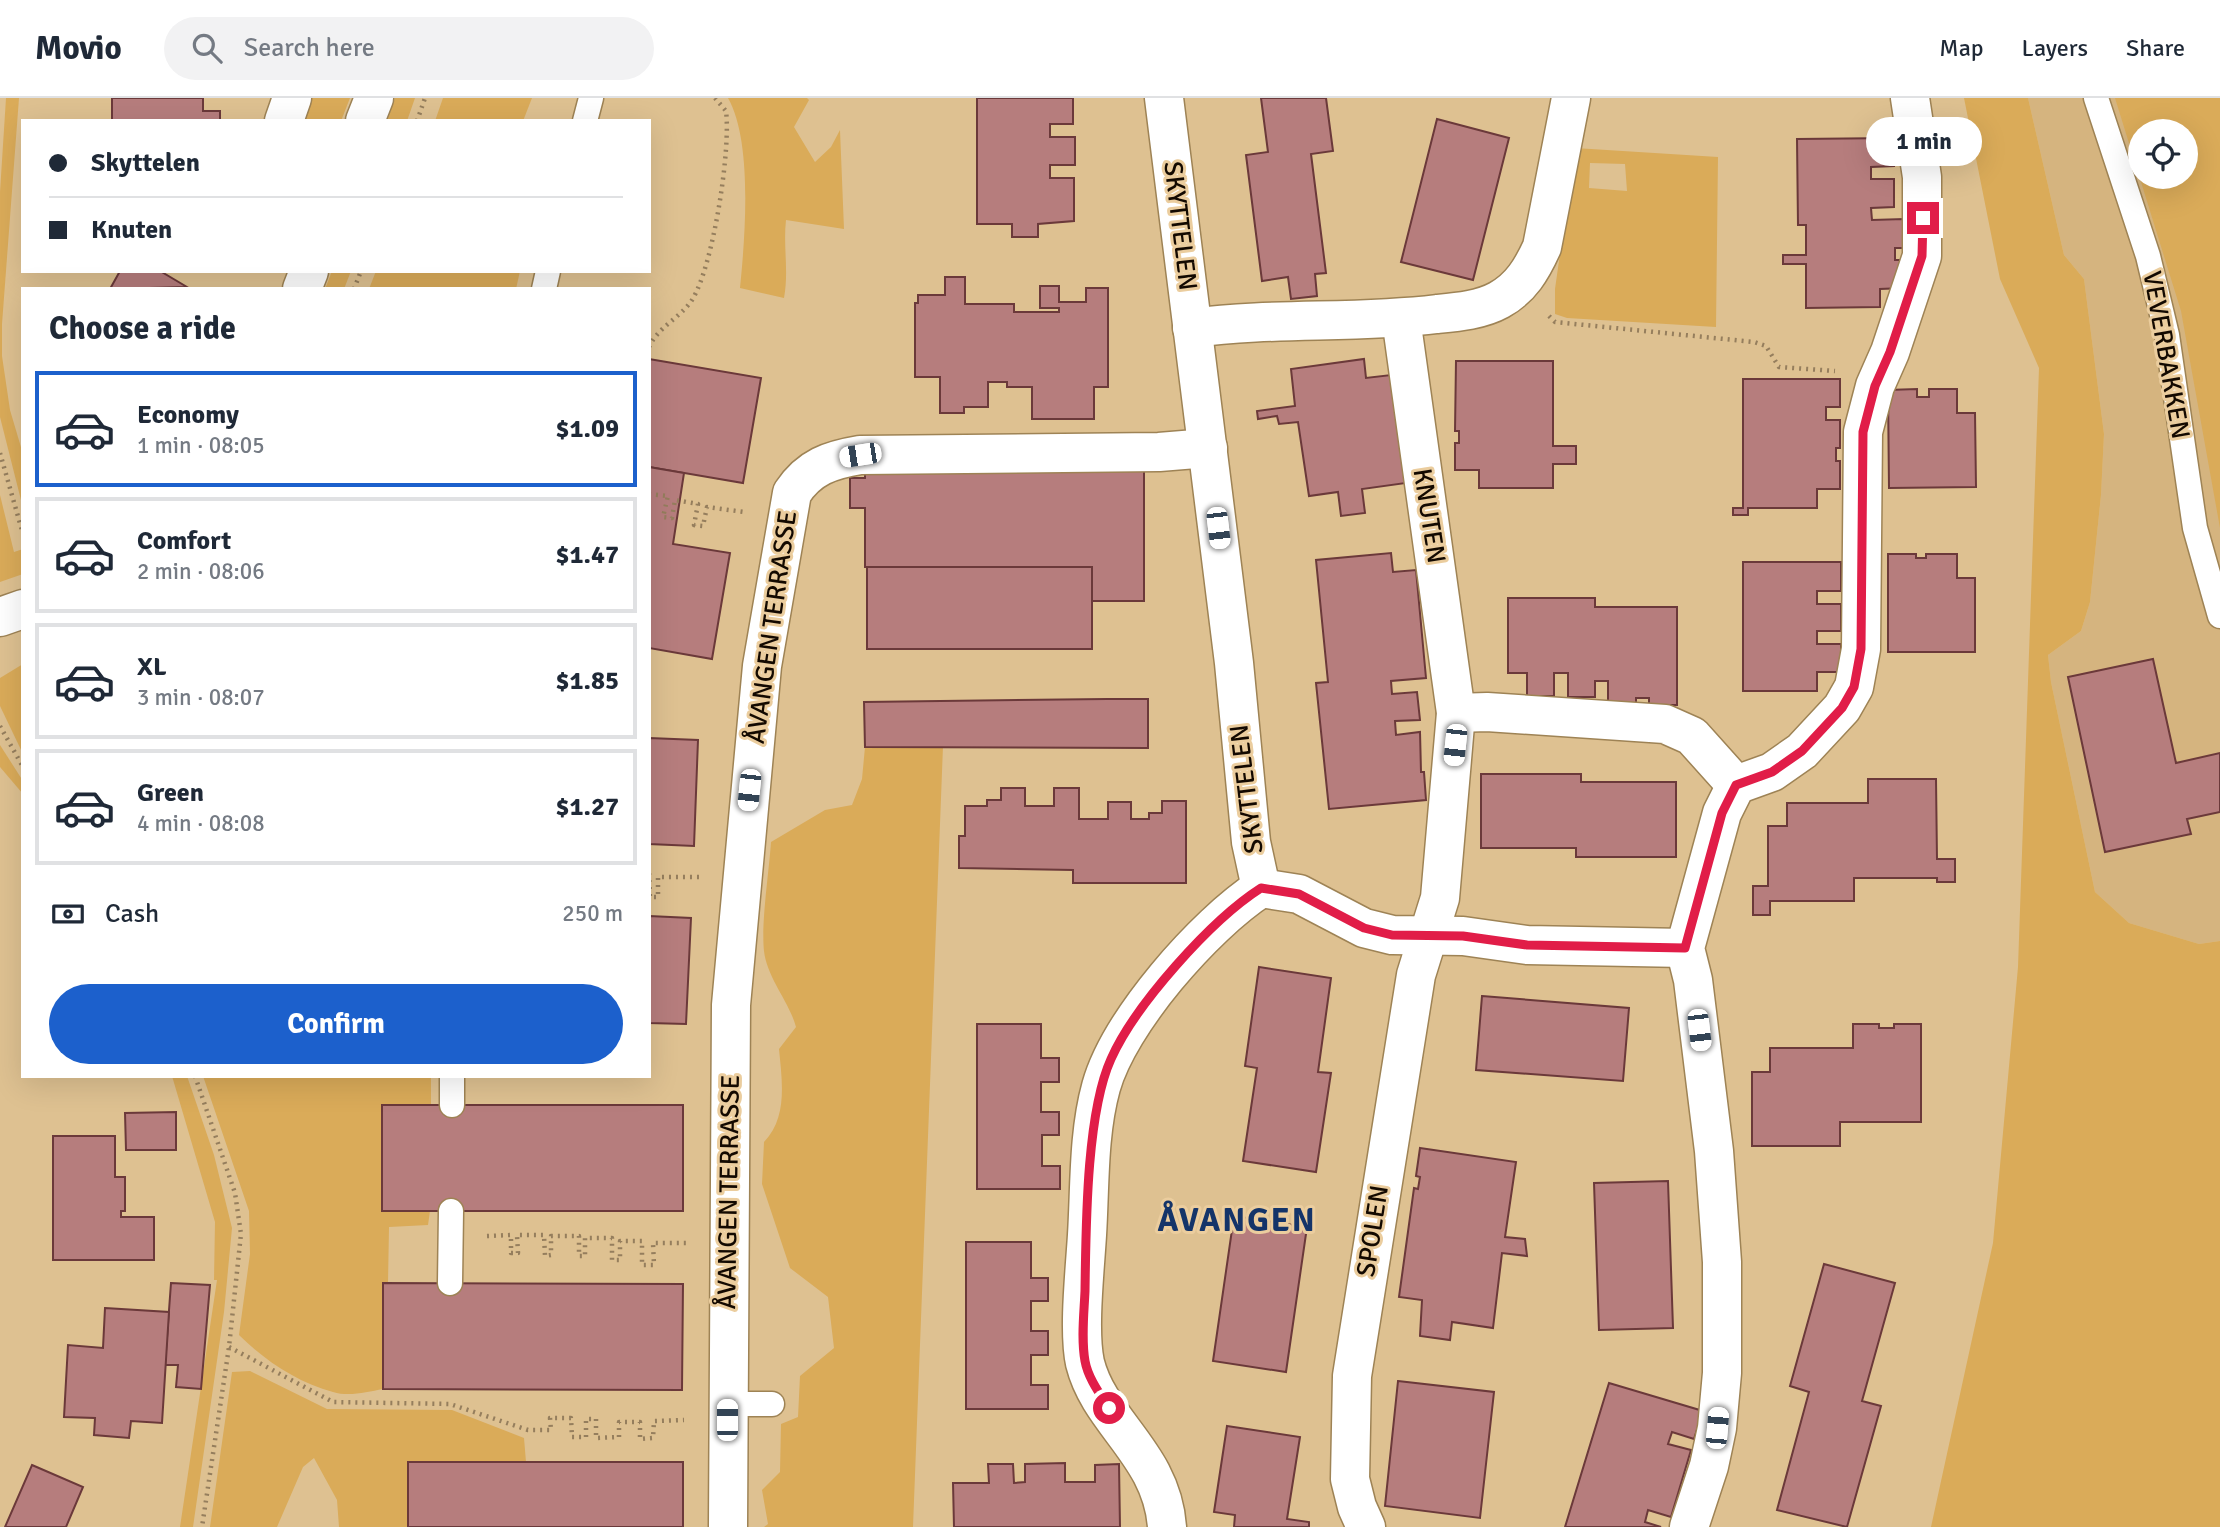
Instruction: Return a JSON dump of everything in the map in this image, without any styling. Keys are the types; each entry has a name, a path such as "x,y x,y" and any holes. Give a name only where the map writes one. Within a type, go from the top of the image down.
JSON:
{"street":[{"path":"285,119 292,98"},
{"path":"366,119 374,98"},
{"name":"SKYTTELEN","path":"1164,98 1208,447 1246,801 1261,888 1237,903 1205,933 1126,1029 1110,1060 1095,1118 1086,1259 1086,1363 1095,1387 1147,1462 1158,1487 1167,1527"},
{"path":"1192,328 1271,321 1401,318 1468,310 1497,302 1516,289 1542,247 1571,98"},
{"path":"1689,1527 1709,1466 1717,1428 1722,1373 1722,1262 1714,1151 1693,979 1685,948 1722,813 1736,785 1772,772 1802,751 1842,708 1854,687 1861,649 1863,432 1877,381 1922,256 1922,177 1910,98"},
{"name":"KNUTEN","path":"1401,318 1456,713 1440,898 1429,935"},
{"name":"ÅVANGEN TERRASSE","path":"728,1527 728,1243 732,1005 741,877 762,666 792,493 804,476 831,460 860,455 1159,452 1208,447"},
{"path":"0,617 21,610"},
{"path":"1456,713 1487,712 1665,724 1692,736 1736,785"},
{"path":"1261,888 1299,894 1364,928 1392,935 1429,935 1527,945 1685,948"},
{"name":"SPOLEN","path":"1366,1527 1357,1507 1350,1479 1352,1376 1416,975 1429,935"}],"lane":[{"path":"586,119 591,98"},
{"name":"VEVERBAKKEN","path":"2096,98 2148,256 2167,335 2195,528 2220,616"},
{"path":"452,1105 453,1078"},
{"path":"450,1283 451,1211"},
{"path":"727,1412 772,1404"}],"path":[{"path":"418,119 425,98"},
{"path":"651,344 660,331 683,312 702,278 727,146 726,111 715,98"},
{"path":"1525,277 1546,292 1549,318 1555,322 1754,342 1766,346 1779,366 1844,371 1877,381"},
{"path":"0,453 21,527"},
{"path":"651,494 668,496 663,517 672,518 676,500 698,504 694,525 703,526 706,507 786,518"},
{"path":"0,726 21,763"},
{"path":"651,897 657,897 658,877 741,877"},
{"path":"196,1078 240,1212 239,1272 202,1527"},
{"path":"451,1236 510,1236 510,1253 518,1253 517,1236 544,1236 545,1255 551,1255 551,1236 579,1236 579,1255 585,1255 585,1238 612,1238 612,1259 620,1259 620,1241 642,1241 642,1265 654,1265 653,1244 728,1243"},
{"path":"229,1347 333,1402 450,1404 528,1430 551,1430 550,1418 571,1418 572,1437 586,1437 586,1419 596,1419 596,1438 619,1437 619,1422 640,1422 640,1439 653,1438 654,1421 727,1412"}],"shaded area":[{"path":"6,98 19,98 2,324 2,356 10,410 21,447 21,500 0,417 0,192"},
{"path":"307,98 350,98 342,119 300,119"},
{"path":"395,98 415,98 408,119 388,119"},
{"path":"443,98 532,98 524,119 436,119"},
{"path":"728,98 807,98 809,100 794,127 815,162 831,147 840,130 844,229 786,220 784,298 740,288 745,218 744,164 736,117"},
{"path":"1964,98 2028,98 2064,255 2084,279 2104,434 2101,495 2090,602 2081,631 2048,655 2051,682 2095,892 2129,923 2199,944 2220,941 2220,1527 1931,1527 1993,1243 2018,967 2039,368 2000,279"},
{"path":"2028,98 2220,98 2220,941 2199,944 2129,923 2095,892 2051,682 2048,655 2081,631 2090,602 2101,495 2104,434 2084,279 2064,255"},
{"path":"2115,98 2220,98 2220,528 2181,311 2143,189 2198,189 2198,119 2128,119 2128,140"},
{"path":"1575,148 1718,157 1716,327 1567,318 1555,314 1555,289","holes":["1590,163 1625,164 1627,191 1589,188"]},
{"path":"331,273 350,273 345,287 326,287"},
{"path":"375,273 520,273 516,287 370,287"},
{"path":"0,495 14,552 21,550 21,575 0,582"},
{"path":"21,665 21,750 0,706 0,678"},
{"path":"0,745 21,778 21,792 0,767"},
{"path":"943,746 913,1527 764,1527 768,1524 762,1490 780,1472 781,1424 798,1417 800,1376 834,1348 828,1297 790,1268 762,1184 764,1142 777,1121 782,1098 779,1049 796,1027 769,971 764,951 764,912 771,842 825,810 852,805 862,779 865,747"},
{"path":"173,1078 188,1078 214,1155 232,1228 224,1312 193,1527 180,1527 217,1280 214,1280 215,1222"},
{"path":"204,1078 431,1078 431,1105 382,1106 382,1211 430,1211 428,1225 389,1227 388,1283 383,1283 383,1389 345,1394 320,1388 282,1370 239,1335 250,1254 249,1211"},
{"path":"250,1371 327,1409 452,1410 524,1438 526,1462 408,1462 408,1527 339,1527 337,1500 314,1458 303,1467 277,1527 210,1527 232,1372"}],"building":[{"path":"112,98 203,98 203,111 220,111 220,119 112,119"},
{"path":"977,98 1073,98 1073,124 1050,124 1050,137 1075,137 1075,165 1050,165 1050,178 1074,178 1074,221 1038,224 1038,237 1012,237 1012,224 977,224"},
{"path":"1261,98 1326,98 1333,151 1311,154 1326,273 1315,274 1317,296 1291,299 1288,277 1262,281 1246,155 1268,152"},
{"path":"1437,119 1509,138 1473,280 1401,262"},
{"path":"1894,138 1894,166 1871,167 1871,179 1894,179 1894,207 1871,208 1872,220 1904,219 1904,248 1895,248 1895,260 1904,260 1904,288 1880,289 1880,307 1806,308 1806,264 1783,264 1783,255 1806,255 1806,225 1798,225 1797,139"},
{"path":"119,273 163,273 187,287 111,287"},
{"path":"945,277 965,277 965,304 1014,304 1014,312 1059,312 1059,308 1040,308 1040,286 1059,286 1059,302 1086,302 1086,288 1108,288 1108,387 1094,387 1094,419 1032,419 1032,387 1007,387 1007,382 988,382 988,407 964,407 964,413 940,413 940,377 915,377 915,303 918,303 918,295 945,295"},
{"path":"651,359 761,378 743,483 651,467"},
{"path":"1364,359 1366,378 1391,375 1406,483 1362,489 1365,513 1341,516 1338,492 1309,496 1298,422 1279,424 1277,416 1258,419 1257,411 1295,406 1291,369"},
{"path":"1456,361 1553,361 1553,446 1576,446 1576,464 1553,464 1553,488 1479,488 1479,470 1455,470 1455,443 1459,443 1459,431 1455,431"},
{"path":"1743,379 1840,379 1840,407 1826,407 1826,420 1840,420 1840,448 1836,448 1836,461 1840,461 1840,489 1817,489 1817,508 1748,508 1748,515 1733,515 1733,508 1743,508"},
{"path":"1917,389 1917,397 1929,397 1929,389 1957,389 1957,413 1975,413 1976,487 1889,488 1888,390"},
{"path":"651,467 684,473 673,544 730,553 712,659 651,648"},
{"path":"1144,469 1144,601 1092,601 1092,567 865,567 865,508 850,508 850,478 865,478 865,471"},
{"path":"1391,553 1393,572 1416,570 1426,678 1391,681 1392,694 1417,692 1420,720 1395,721 1396,735 1420,732 1421,772 1424,772 1426,800 1329,809 1316,683 1328,682 1316,560"},
{"path":"1888,554 1916,554 1916,558 1926,558 1926,554 1957,554 1957,578 1975,578 1975,652 1888,652"},
{"path":"1743,562 1841,562 1841,591 1817,591 1817,604 1841,604 1841,631 1817,631 1817,644 1841,644 1841,672 1817,672 1817,691 1743,691"},
{"path":"867,567 1092,567 1092,649 867,649"},
{"path":"1508,598 1595,598 1595,607 1677,607 1677,705 1649,705 1649,698 1636,698 1636,705 1608,705 1608,681 1595,681 1595,697 1568,697 1568,673 1554,673 1554,696 1527,696 1527,673 1508,673"},
{"path":"2153,659 2176,763 2220,753 2220,812 2187,819 2191,834 2105,852 2068,677"},
{"path":"1148,699 1148,748 865,747 864,702"},
{"path":"651,738 698,740 694,846 651,844"},
{"path":"1481,774 1581,774 1581,782 1676,782 1676,857 1576,857 1576,848 1481,848"},
{"path":"1868,779 1936,779 1937,859 1955,859 1955,882 1937,882 1937,878 1854,878 1854,901 1770,901 1770,915 1753,915 1753,886 1768,886 1768,826 1787,826 1787,803 1868,803"},
{"path":"1001,788 1025,788 1025,806 1054,806 1054,788 1079,788 1079,819 1108,819 1108,802 1131,802 1131,819 1149,819 1149,813 1162,813 1162,801 1186,801 1186,883 1073,883 1073,870 959,868 959,836 965,836 965,806 987,806 987,800 1001,800"},
{"path":"651,916 691,918 686,1024 651,1023"},
{"path":"1259,967 1331,978 1318,1072 1331,1073 1316,1172 1243,1161 1257,1068 1245,1066"},
{"path":"1482,996 1629,1008 1623,1081 1476,1070"},
{"path":"977,1024 1041,1024 1041,1058 1059,1058 1059,1082 1041,1082 1041,1112 1059,1112 1059,1135 1042,1135 1042,1166 1060,1166 1060,1189 977,1189"},
{"path":"1853,1024 1879,1024 1879,1028 1894,1028 1894,1024 1921,1024 1921,1122 1840,1122 1840,1146 1752,1146 1752,1072 1770,1072 1770,1048 1853,1048"},
{"path":"382,1105 683,1105 683,1211 382,1211"},
{"path":"176,1112 176,1150 126,1150 125,1113"},
{"path":"53,1136 115,1136 115,1177 125,1177 125,1211 121,1211 121,1217 154,1217 154,1260 53,1260"},
{"path":"1420,1148 1516,1162 1505,1237 1525,1239 1527,1256 1502,1253 1493,1328 1452,1322 1450,1340 1420,1336 1422,1300 1399,1297 1414,1188 1418,1189 1420,1177 1416,1176"},
{"path":"1668,1181 1673,1328 1599,1330 1594,1183"},
{"path":"1234,1216 1307,1227 1286,1372 1213,1361"},
{"path":"966,1242 1031,1242 1031,1278 1048,1278 1048,1301 1031,1301 1031,1331 1048,1331 1048,1355 1031,1355 1031,1385 1048,1385 1048,1409 966,1409"},
{"path":"1824,1264 1895,1283 1862,1401 1881,1406 1847,1527 1777,1510 1809,1392 1790,1386"},
{"path":"171,1283 210,1285 201,1389 176,1387 178,1365 165,1365"},
{"path":"383,1283 683,1284 682,1390 383,1389"},
{"path":"105,1308 169,1312 162,1423 131,1421 129,1438 94,1435 95,1418 64,1417 68,1345 103,1348"},
{"path":"1398,1381 1494,1392 1480,1518 1385,1506"},
{"path":"1609,1383 1703,1411 1694,1439 1672,1432 1668,1444 1691,1450 1671,1517 1648,1510 1645,1522 1661,1527 1565,1527"},
{"path":"1227,1426 1300,1437 1287,1519 1309,1522 1309,1527 1234,1527 1235,1515 1214,1512"},
{"path":"408,1462 683,1462 683,1527 408,1527"},
{"path":"1065,1463 1065,1482 1095,1482 1095,1465 1119,1464 1120,1527 954,1527 953,1483 989,1483 988,1464 1013,1464 1014,1483 1025,1482 1025,1464"},
{"path":"32,1465 83,1487 66,1527 5,1527"}],"district":[{"name":"ÅVANGEN","path":"1237,1220"}],"route":[{"path":"1109,1408 1095,1387 1086,1363 1084,1347 1086,1259 1095,1118 1100,1089 1110,1060 1126,1029 1205,933 1237,903 1261,888 1299,894 1364,928 1392,935 1463,936 1527,945 1685,948 1722,813 1736,785 1772,772 1802,751 1830,723 1854,687 1861,649 1863,432 1867,408 1910,297 1922,256 1923,218"}]}
